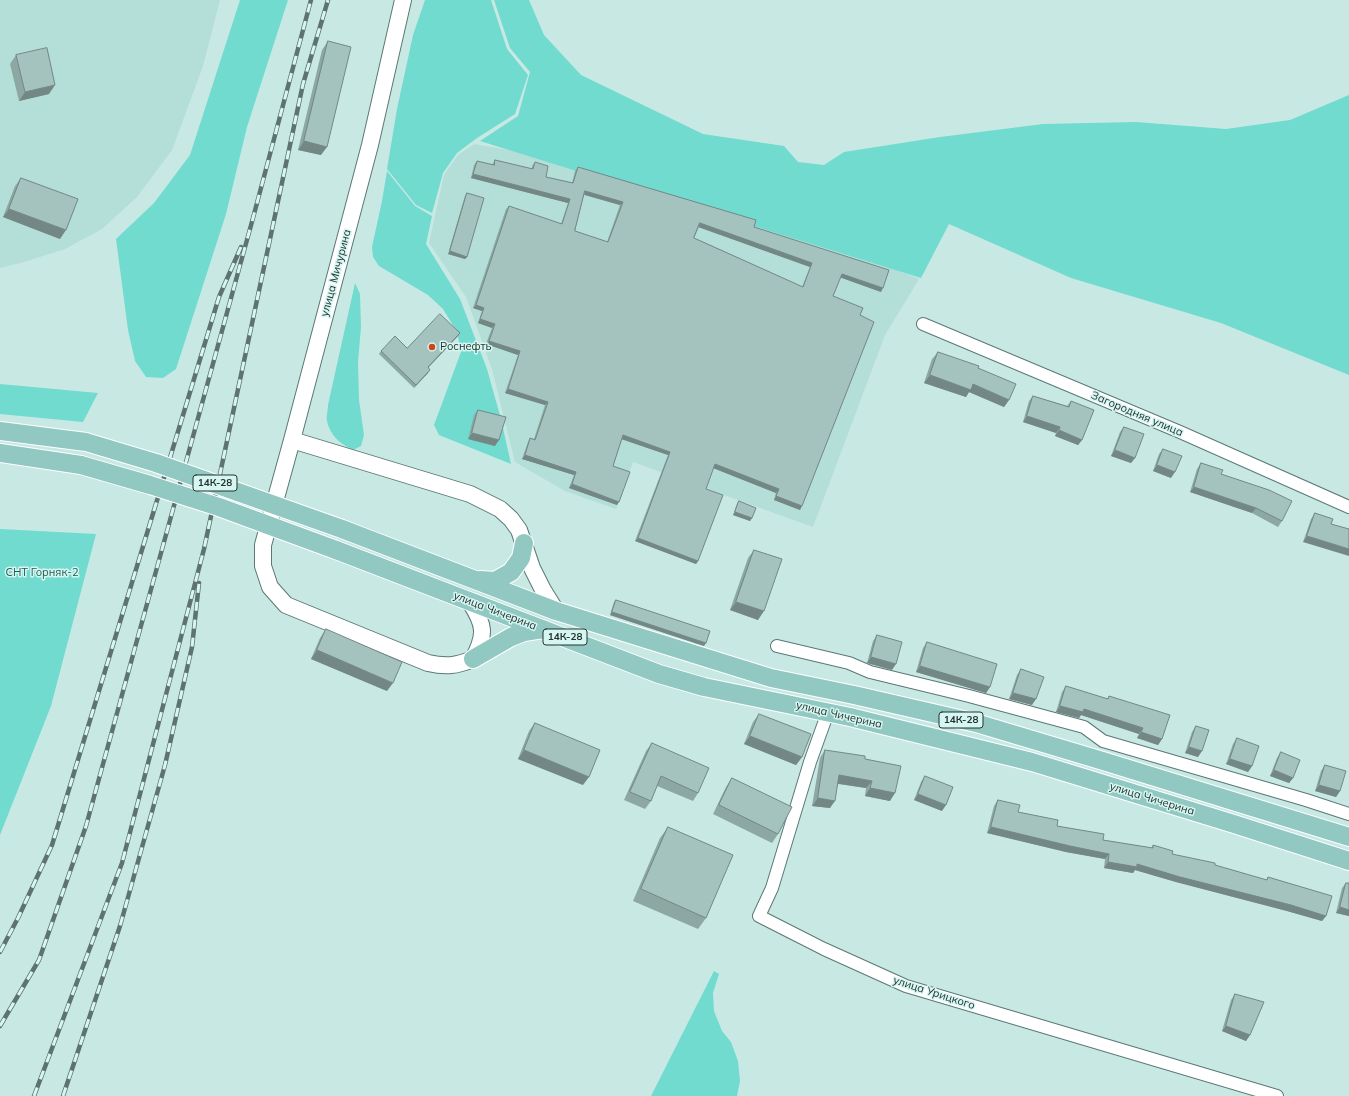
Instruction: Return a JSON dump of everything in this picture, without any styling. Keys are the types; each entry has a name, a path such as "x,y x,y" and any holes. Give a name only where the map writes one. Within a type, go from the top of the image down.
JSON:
{"main road":[{"name":"улица Мичурина","path":"403,0 370,144 292,440 262,545 263,566 270,587 286,605 428,663 443,666 458,665 473,659"},
{"name":"улица Чичерина","path":"0,431 86,442 164,466 342,529 556,611 771,678 854,695 976,724 1103,761 1349,837"},
{"path":"292,440 470,494 500,509 511,519 518,530 535,574 556,611"},
{"name":"улица Чичерина","path":"0,453 81,466 150,485 219,507 336,550 659,674 704,687 828,712 1032,762 1349,861"},
{"path":"475,579 495,581 511,572 521,558 524,543"},
{"path":"470,602 480,616 483,632 480,647 473,659"},
{"path":"473,659 511,637 524,632 543,629"}],"street":[{"name":"Загородняя улица","path":"924,324 1180,432 1349,507"},
{"path":"777,646 849,663 870,672 969,696 1084,727 1103,741 1349,814"},
{"name":"улица Урицкого","path":"828,712 810,762 772,888 759,916 824,949 906,986 1277,1096"}],"shaded area":[{"path":"0,0 220,0 203,66 172,150 137,197 102,229 65,249 0,268"},
{"path":"474,144 550,157 591,149 919,279 885,335 813,527 633,462 616,509 565,491 515,462 492,369 466,297 429,243 444,175 458,155"}],"green space":[{"path":"240,0 288,0 247,127 226,214 176,369 163,378 146,377 135,361 128,330 116,239 154,203 190,155"},
{"path":"425,0 491,0 507,49 528,75 515,114 477,138 457,153 443,173 432,213 416,205 387,169 397,109 413,35"},
{"path":"494,0 529,0 544,35 581,75 703,134 784,146 798,162 824,165 844,152 940,137 1043,124 1136,122 1226,129 1290,120 1349,95 1349,375 1221,323 1071,278 949,224 921,278 480,141 518,116 530,72 510,48"},
{"path":"387,171 415,206 432,216 426,244 460,299 487,369 501,419 511,464 439,435 434,425 461,352 457,332 443,309 428,295 379,266 373,257 372,247"},
{"path":"355,283 360,294 361,327 358,362 359,400 364,435 361,446 353,450 340,442 333,435 328,426 327,418 328,405"},
{"path":"0,384 98,393 83,422 0,414"},
{"name":"СНТ Горняк-2","path":"0,529 96,534 51,706 0,835"},
{"path":"714,971 719,974 713,993 714,1011 722,1031 731,1042 738,1061 740,1081 737,1096 651,1096"}],"building":[{"path":"328,41 351,47 327,147 304,141"},
{"path":"47,48 55,85 25,92 16,55"},
{"path":"495,160 533,169 535,162 548,166 546,177 573,183 578,167 756,220 754,227 889,270 883,288 842,274 833,296 863,308 860,315 874,322 802,506 776,496 779,489 715,464 706,489 723,495 698,561 638,538 670,452 623,435 613,466 630,472 619,502 572,484 576,472 525,455 530,438 535,440 548,402 508,389 520,351 489,341 495,324 480,319 484,308 476,305 509,206 562,224 570,199 473,174 477,161 494,165","holes":["585,191 623,202 608,242 575,231","700,223 812,263 803,287 694,238"]},
{"path":"21,178 78,199 66,230 9,209"},
{"path":"467,193 484,198 467,257 450,251"},
{"name":"Роснефть","path":"440,314 460,333 428,367 430,370 416,385 381,351 395,336 407,348"},
{"path":"938,352 979,366 978,368 1016,384 1009,400 973,384 971,390 930,375"},
{"path":"1033,396 1069,407 1071,401 1094,410 1082,440 1059,430 1060,427 1027,416"},
{"path":"478,410 506,417 499,440 472,433"},
{"path":"1124,427 1144,434 1135,458 1115,450"},
{"path":"1163,449 1182,456 1175,472 1157,465"},
{"path":"1201,463 1223,470 1221,474 1269,490 1292,501 1282,521 1256,508 1194,487"},
{"path":"739,501 756,508 752,518 735,512"},
{"path":"1315,513 1333,519 1331,524 1349,529 1349,549 1307,536"},
{"path":"754,550 782,559 764,611 736,602"},
{"path":"616,600 710,631 706,643 612,612"},
{"path":"326,629 402,662 393,683 317,650"},
{"path":"877,635 902,642 896,664 871,657"},
{"path":"927,642 997,664 990,687 920,666"},
{"path":"1021,669 1044,677 1036,699 1013,693"},
{"path":"1066,686 1108,699 1109,696 1170,715 1162,739 1141,732 1143,728 1084,709 1083,712 1060,706"},
{"path":"759,714 811,734 802,757 750,736"},
{"path":"535,723 600,750 589,777 524,750"},
{"path":"1196,726 1209,730 1202,751 1189,747"},
{"path":"1237,738 1259,746 1252,766 1230,759"},
{"path":"652,743 709,768 698,793 661,776 651,801 630,792"},
{"path":"825,750 865,756 865,759 901,766 895,793 870,788 872,781 839,775 835,801 818,798"},
{"path":"1281,752 1300,760 1293,778 1274,770"},
{"path":"1325,765 1346,771 1340,791 1319,785"},
{"path":"925,776 953,787 946,805 918,794"},
{"path":"732,778 792,807 778,834 719,805"},
{"path":"998,800 1020,805 1018,812 1058,820 1057,826 1104,834 1103,840 1153,848 1153,845 1173,851 1172,854 1215,863 1215,865 1267,880 1268,877 1332,896 1326,916 1291,905 1180,877 1137,864 1137,867 1108,862 1109,854 991,827"},
{"path":"668,827 733,855 706,918 641,889"},
{"path":"1346,883 1349,883 1349,910 1340,907"},
{"path":"1235,994 1264,1002 1250,1035 1226,1026"}],"railway":[{"path":"0,1026 39,960 86,826 253,218 311,0"},
{"path":"34,1096 122,863 204,549 303,84 328,0"},
{"path":"0,952 18,918 52,845 219,297 241,247"},
{"path":"63,1096 120,926 165,765 192,647 199,583"}],"place":[{"name":"Роснефть","path":"432,347"}]}
